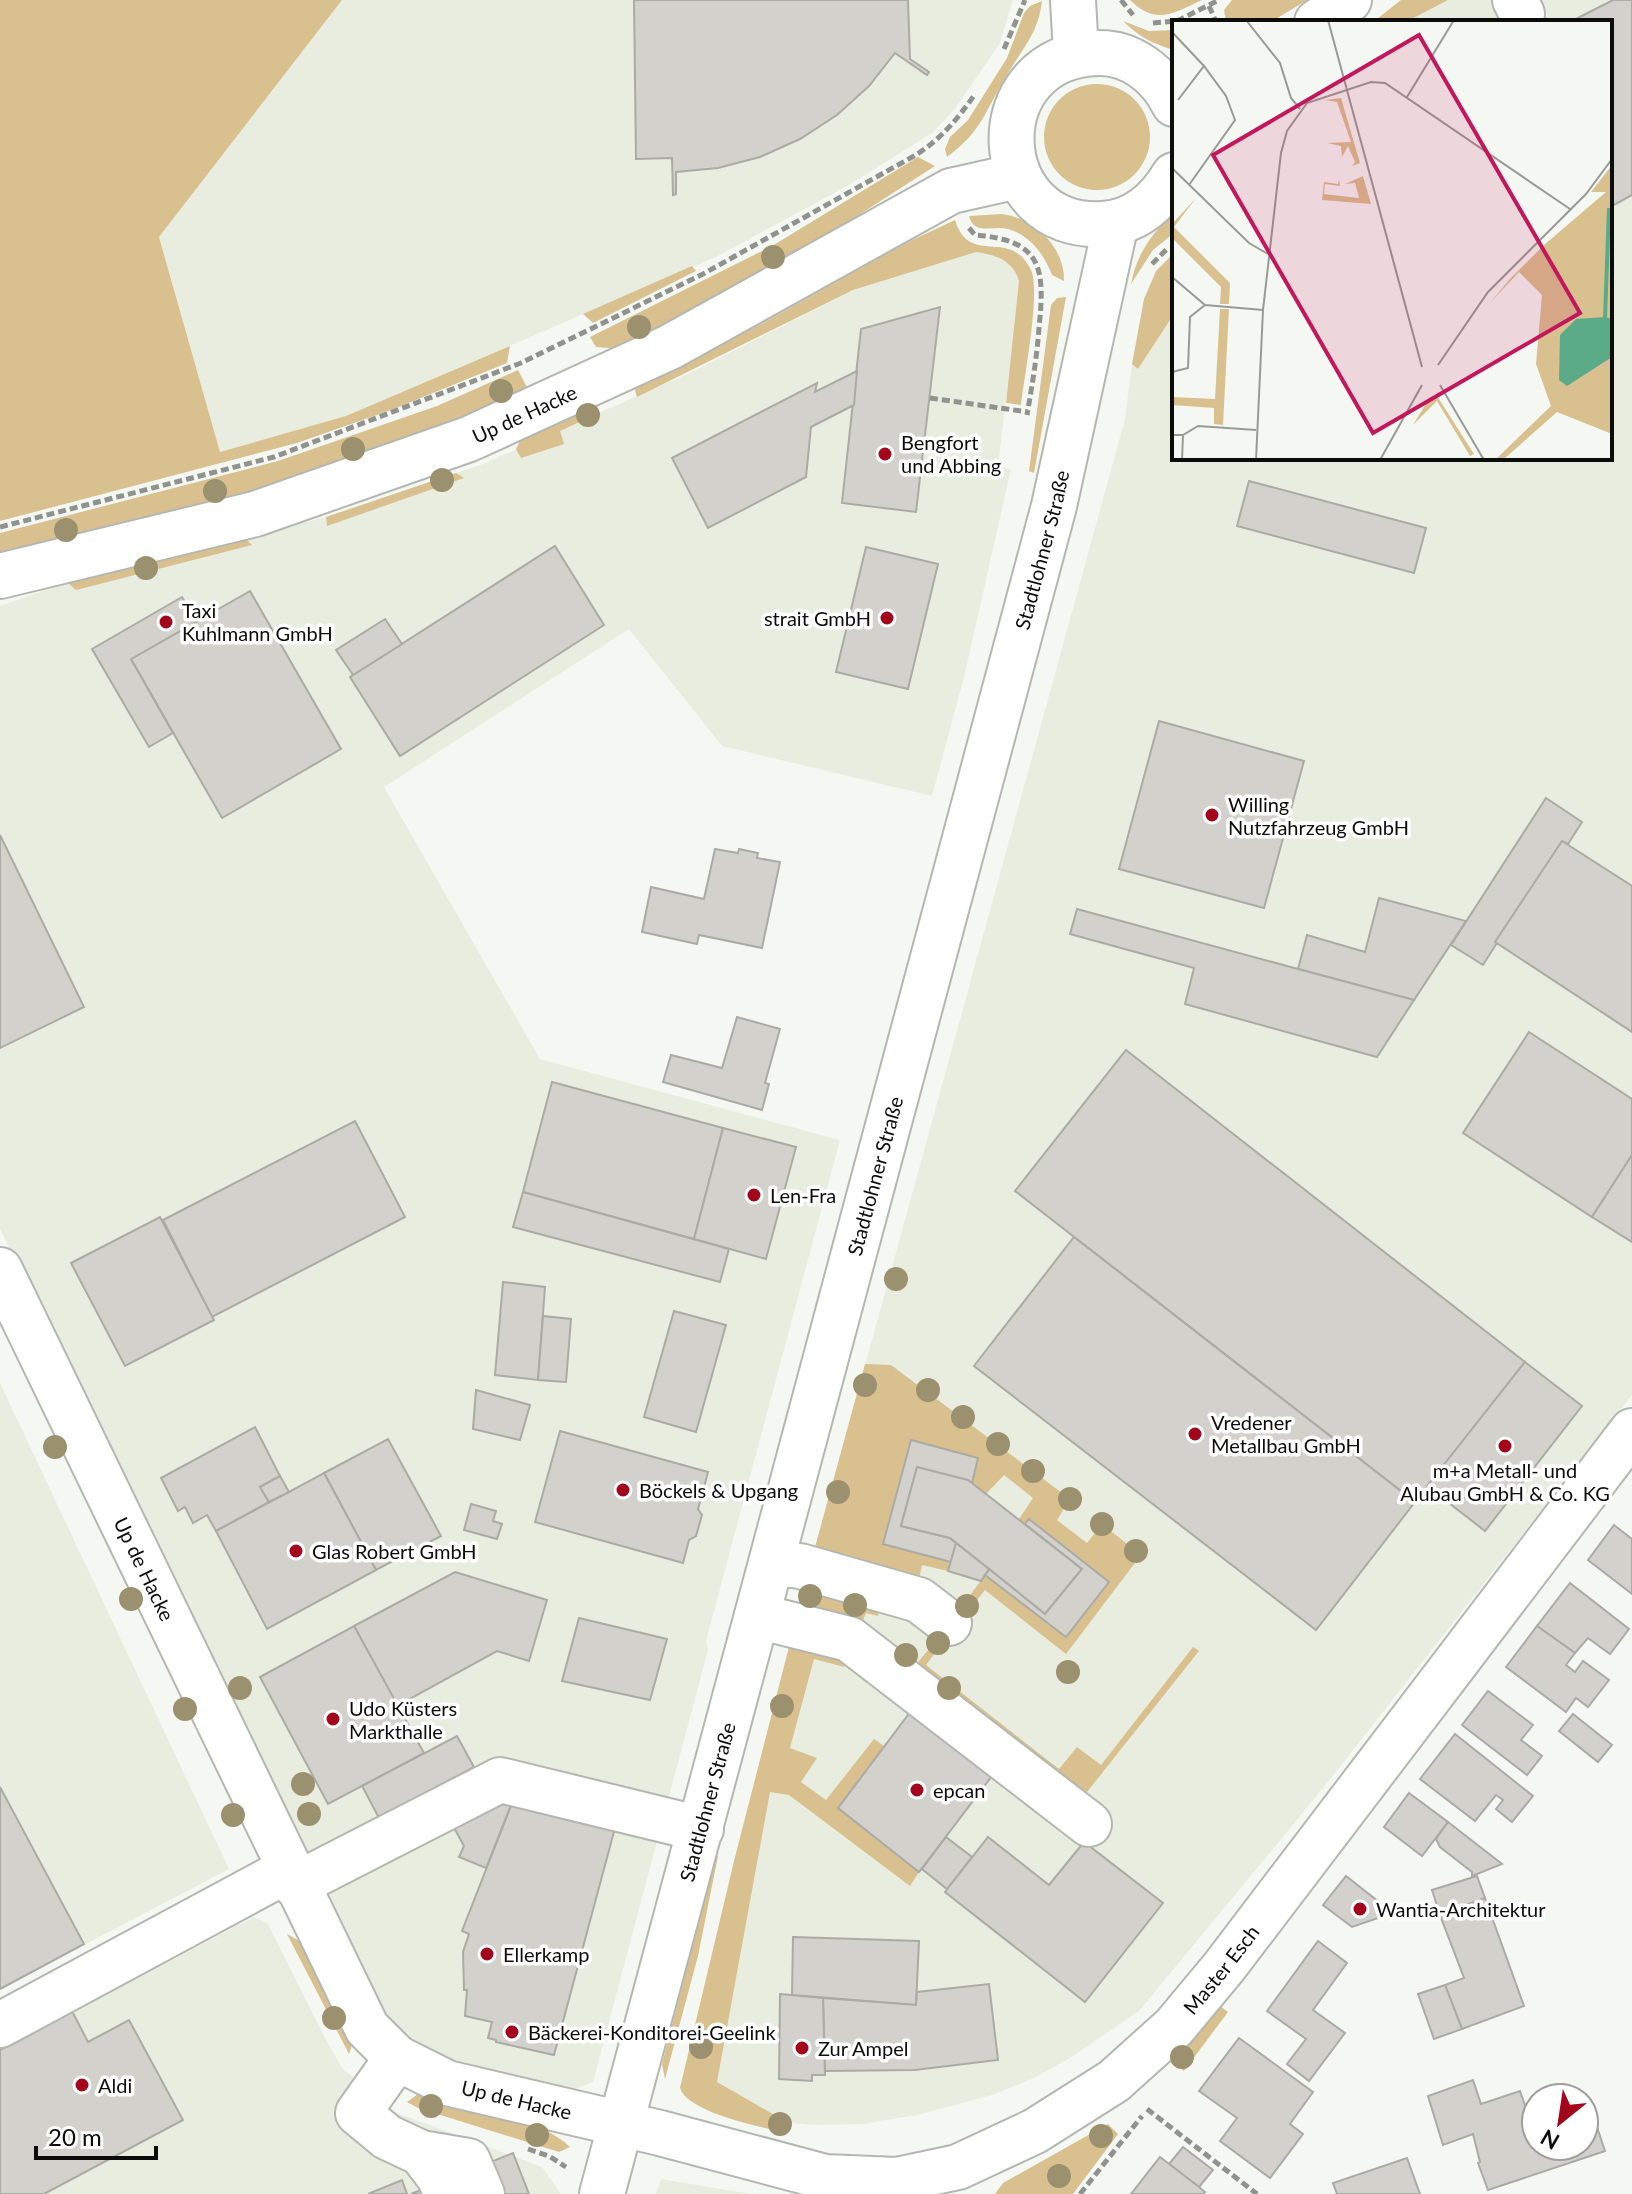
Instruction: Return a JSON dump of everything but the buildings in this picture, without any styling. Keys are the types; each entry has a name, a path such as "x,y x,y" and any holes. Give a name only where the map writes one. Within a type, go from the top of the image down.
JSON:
{"street":[{"path":"1073,0 1076,54"},
{"path":"1320,20 1349,0"},
{"path":"1172,100 1166,86 1141,64 1109,53 1076,54 1047,67 1025,88 1012,116 1010,146 1018,176 1035,200 1058,217 1087,225 1116,223 1142,212 1162,195 1172,178"},
{"name":"Up de Hacke","path":"0,576 255,514 469,439 670,347 951,191 1018,176"},
{"name":"Stadtlohner Straße","path":"602,2194 1054,506 1116,223"},
{"name":"Up de Hacke","path":"0,1270 367,2028 397,2058 447,2083 621,2125"},
{"name":"Master Esch","path":"621,2125 825,2177 961,2181 1114,2081 1174,2027 1224,1967 1632,1431"},
{"path":"772,1563 800,1566 919,1600 949,1623"},
{"path":"757,1616 849,1639 1089,1824"},
{"path":"0,2025 292,1877 500,1780 701,1829"},
{"path":"397,2058 358,2113 387,2137 421,2153 468,2161 482,2194"},
{"path":"421,2153 440,2178 446,2194"}],"path":[{"path":"1000,58 1025,0"},
{"path":"1121,0 1132,14 1140,18"},
{"path":"1179,20 1219,0"},
{"path":"1209,6 1215,20"},
{"path":"1148,22 1172,22"},
{"path":"0,527 274,457 521,363 703,274 931,146 978,90"},
{"path":"1150,269 1155,258 1172,245"},
{"path":"930,398 1028,412"},
{"path":"1114,2081 1257,2194"}],"shaded area":[{"path":"0,0 342,0 159,237 220,452 346,416 510,346 507,363 391,410 297,443 0,521"},
{"path":"342,0 1013,0 1000,43 955,109 932,133 849,185 716,257 346,416 220,452 159,237"},
{"path":"1130,0 1202,0 1174,13 1157,15 1139,8"},
{"path":"1232,0 1307,0 1274,20 1226,20 1224,10"},
{"path":"1401,0 1448,0 1410,20 1376,20"},
{"path":"1448,0 1632,0 1632,1395 1324,1787 1139,2011 1070,2058 1034,2078 995,2094 922,2114 862,2124 812,2125 714,2113 680,2088 814,1551 1125,419 1132,364 1138,369 1172,317 1172,460 1612,460 1612,20 1410,20"},
{"path":"1042,1 1033,33 981,121 968,139 947,157 945,149 950,137 968,120 1007,58 1024,13 1030,6"},
{"path":"1123,21 1149,31 1172,30 1172,49 1146,39"},
{"path":"1097,84 1117,88 1134,100 1146,117 1150,137 1146,157 1134,174 1117,186 1097,190 1077,186 1060,174 1048,157 1044,137 1048,117 1060,100 1077,88"},
{"path":"918,157 935,166 812,245 623,349 596,347 590,337 772,246"},
{"path":"1002,214 1025,221 1045,236 1059,257 1064,281 1052,275 1040,253 1023,236 1008,229 980,228 971,222 969,216"},
{"path":"1172,215 1172,235 1153,250 1131,284 1146,244"},
{"path":"955,220 970,242 1012,250 1022,257 1031,270 1034,281 1033,315 1021,405 1006,403 1019,281 1008,263 976,252 853,290 637,397 634,387 765,322 906,243"},
{"path":"975,252 992,254 1012,265 1020,282 998,466 1011,469 964,677 932,796 722,746 629,629 384,787 540,1059 840,1140 706,1641 708,1650 593,2082 570,2091 455,2065 415,2046 387,2019 0,1229 0,606 68,582 326,517 483,464 696,370 853,290"},
{"path":"1172,255 1172,317 1138,369 1132,364 1144,299 1156,271"},
{"path":"692,266 696,271 593,323 583,314"},
{"path":"1066,297 1034,473 1029,471 1051,305 1057,298"},
{"path":"518,370 529,391 493,409 280,487 0,558 0,533 278,461 437,406"},
{"path":"596,407 599,413 560,431 564,444 521,458 516,449 521,439"},
{"path":"456,473 464,478 327,526 326,517"},
{"path":"244,537 252,545 76,590 67,582"},
{"path":"865,1364 891,1365 1070,1499 1057,1520 1087,1543 1102,1524 1141,1555 1066,1654 985,1590 966,1614 960,1609 985,1575 1066,1637 1108,1582 1029,1520 1025,1524 1019,1519 1033,1498 1004,1475 986,1494 972,1483 978,1458 911,1441 883,1544 951,1562 948,1571 922,1565 919,1579 814,1551"},
{"path":"0,1383 229,1869 0,1989"},
{"path":"805,1587 880,1607 878,1616 866,1613 861,1626 800,1604"},
{"path":"938,1638 943,1642 926,1665 1059,1769 1077,1747 1101,1765 1193,1647 1199,1651 1083,1797 914,1667"},
{"path":"791,1639 847,1655 844,1667 814,1659 790,1748 817,1758 801,1782 826,1800 874,1739 884,1746 838,1808 919,1872 910,1886 789,1795 770,1792 717,2082 785,2121 783,2132 710,2111 685,2097 680,2088"},
{"path":"716,1855 698,1956 665,2079 662,2064"},
{"path":"254,1917 268,1924 342,2068 397,2113 542,2167 561,2194 0,2194 0,2051"},
{"path":"287,1934 305,1944 353,2042 349,2054"},
{"path":"1220,2006 1228,2012 1184,2071 1169,2059"},
{"path":"418,2094 520,2121 556,2136 570,2147 559,2152 407,2102"},
{"path":"1108,2124 1118,2134 1073,2194 995,2194 1003,2183"},
{"path":"661,2179 751,2194 656,2194"}],"place":[{"name":"Bengfort und Abbing","path":"885,454"},
{"name":"strait GmbH","path":"887,618"},
{"name":"Taxi Kuhlmann GmbH","path":"166,622"},
{"name":"Willing Nutzfahrzeug GmbH","path":"1212,815"},
{"name":"Len-Fra","path":"754,1195"},
{"name":"Vredener Metallbau GmbH","path":"1195,1434"},
{"name":"m+a Metall- und Alubau GmbH & Co. KG","path":"1505,1446"},
{"name":"Böckels & Upgang","path":"623,1490"},
{"name":"Glas Robert GmbH","path":"296,1551"},
{"name":"Udo Küsters Markthalle","path":"333,1719"},
{"name":"epcan","path":"917,1790"},
{"name":"Wantia-Architektur","path":"1360,1909"},
{"name":"Ellerkamp","path":"487,1954"},
{"name":"Bäckerei-Konditorei-Geelink","path":"512,2032"},
{"name":"Zur Ampel","path":"802,2048"},
{"name":"Aldi","path":"82,2085"}]}
